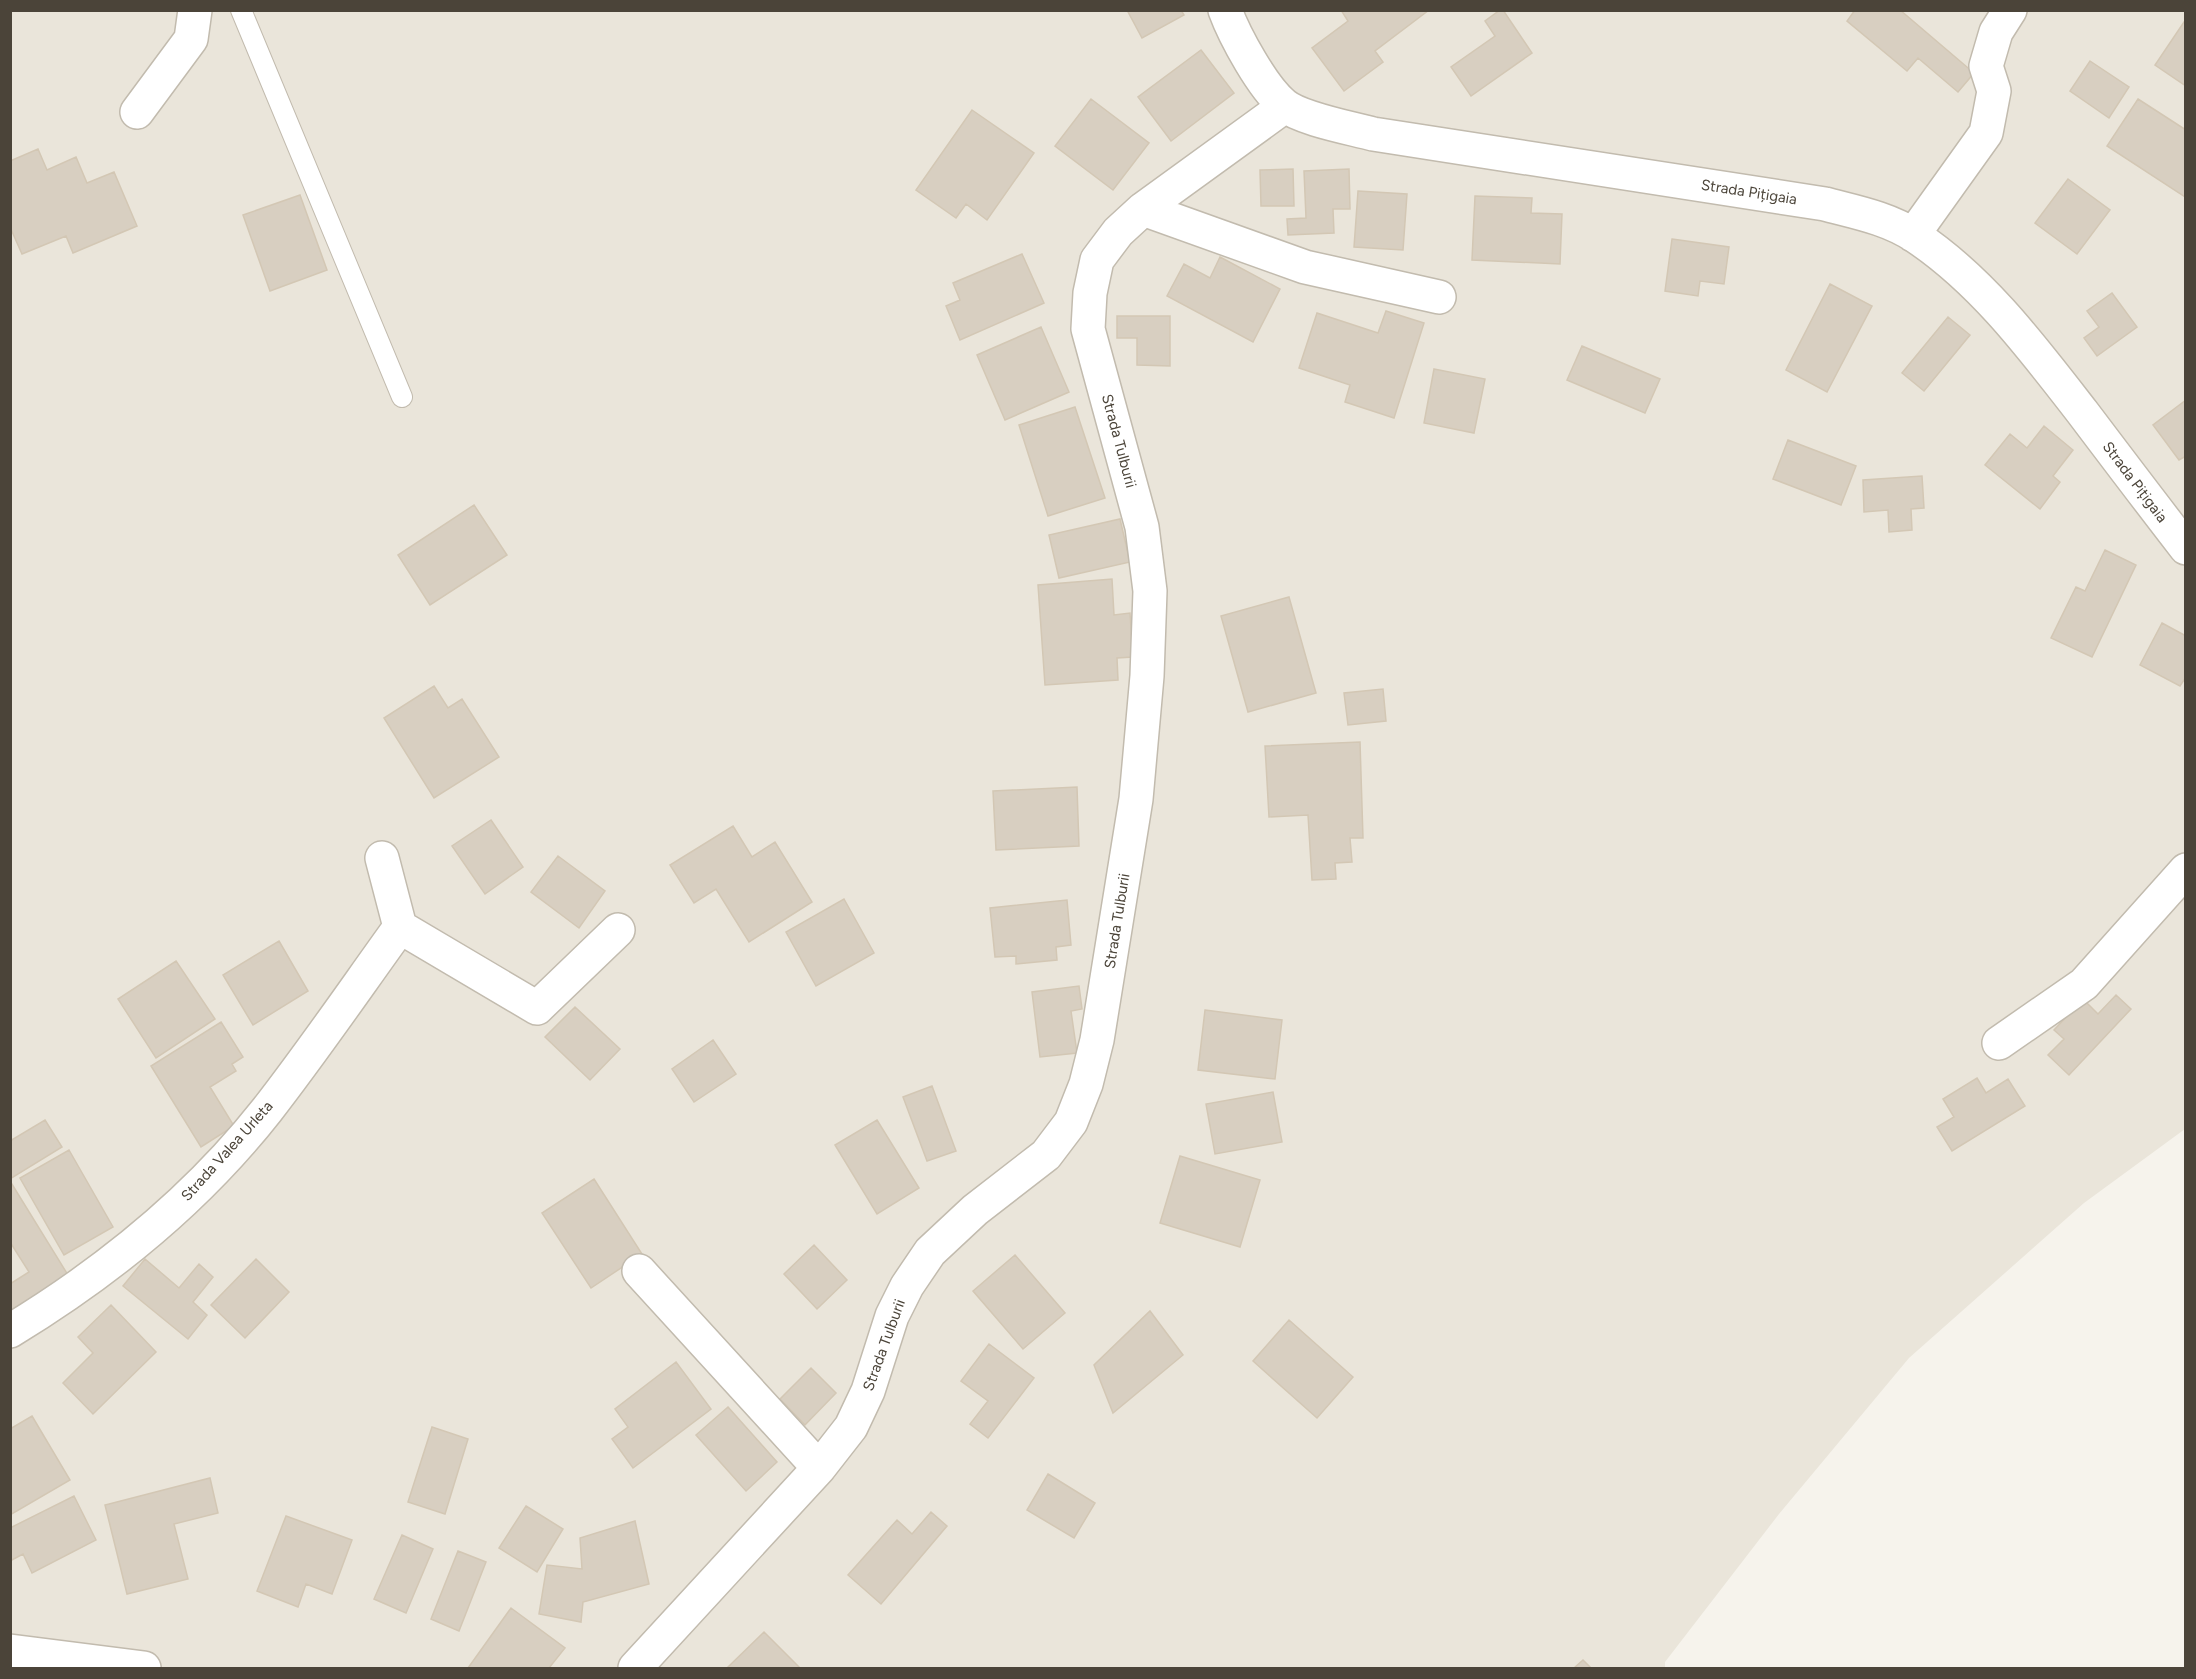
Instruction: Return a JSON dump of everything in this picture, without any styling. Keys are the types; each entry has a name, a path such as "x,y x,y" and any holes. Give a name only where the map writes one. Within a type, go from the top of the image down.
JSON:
{"street":[{"path":"137,112 191,39 195,10"},
{"path":"1225,10 1258,72 1285,106"},
{"path":"1913,235 1986,133 1994,91 1986,66 1996,32 2010,10"},
{"name":"Strada Tulburii","path":"635,1668 819,1468 851,1427 868,1391 892,1316 907,1286 930,1252 975,1210 1046,1155 1071,1122 1089,1073 1097,1040 1136,799 1147,676 1150,591 1142,527 1088,329 1090,293 1097,260 1118,232 1143,209 1285,106"},
{"name":"Strada Pițigaia","path":"1285,106 1321,120 1373,134 1825,204 1878,218 1913,235 1949,261 2003,314 2055,377 2186,548"},
{"path":"1143,209 1305,267 1439,297"},
{"path":"382,858 400,927 537,1008 618,930"},
{"path":"2000,1043 2084,984 2186,870"},
{"name":"Strada Valea Urleta","path":"10,1331 54,1304 156,1227 209,1175 266,1111 400,927"},
{"path":"639,1271 819,1468"},
{"path":"10,1650 144,1668"}],"lane":[{"path":"241,10 402,397"}],"shaded area":[{"path":"11,11 2185,11 2185,1129 2084,1203 1909,1358 1779,1514 1665,1662 1665,1668 11,1668"}],"building":[{"path":"1127,10 1181,10 1184,15 1142,38"},
{"path":"1341,10 1429,10 1375,51 1383,62 1344,91 1312,48 1348,21"},
{"path":"1503,10 1532,53 1471,96 1451,67 1495,36 1485,21"},
{"path":"1855,10 1900,10 1974,73 1958,92 1918,58 1907,71 1847,21"},
{"path":"2184,22 2186,23 2186,86 2155,65"},
{"path":"1201,50 1234,93 1171,141 1138,97"},
{"path":"2090,61 2129,87 2109,118 2070,91"},
{"path":"1091,99 1149,143 1113,190 1055,146"},
{"path":"2138,99 2186,130 2185,197 2107,146"},
{"path":"972,110 1034,153 987,220 966,204 956,218 916,190"},
{"path":"38,149 47,170 76,157 87,183 114,172 137,226 73,253 66,236 22,254 10,227 10,161"},
{"path":"1293,169 1294,206 1261,206 1260,170"},
{"path":"1349,169 1350,209 1333,209 1334,233 1288,235 1287,219 1306,218 1304,171"},
{"path":"2068,179 2110,210 2077,254 2035,223"},
{"path":"1358,191 1407,194 1403,250 1354,247"},
{"path":"300,195 327,270 270,291 243,215"},
{"path":"1475,196 1532,198 1531,213 1562,214 1560,264 1472,260"},
{"path":"1672,239 1729,247 1724,284 1700,281 1698,296 1665,291"},
{"path":"1022,254 1044,303 960,340 946,306 960,300 953,283"},
{"path":"1220,257 1280,289 1253,342 1167,296 1184,264 1210,278"},
{"path":"1830,284 1872,306 1827,392 1786,370"},
{"path":"2112,293 2137,327 2097,356 2084,338 2099,327 2087,311"},
{"path":"1386,311 1424,323 1394,418 1345,402 1350,385 1299,368 1317,313 1378,333"},
{"path":"1117,316 1170,316 1170,366 1137,365 1137,338 1117,338"},
{"path":"1948,317 1970,335 1924,391 1902,373"},
{"path":"1041,327 1069,392 1005,420 977,355"},
{"path":"1582,346 1660,379 1645,413 1567,380"},
{"path":"1434,369 1485,379 1474,433 1424,423"},
{"path":"2186,400 2186,456 2179,460 2153,425"},
{"path":"1075,407 1105,498 1048,516 1019,425"},
{"path":"2044,426 2073,450 2053,476 2060,482 2040,509 1985,465 2010,434 2027,448"},
{"path":"1788,440 1856,466 1841,505 1773,479"},
{"path":"1922,476 1924,508 1911,509 1912,530 1889,532 1888,510 1864,512 1863,480"},
{"path":"474,505 507,555 430,605 398,555"},
{"path":"1120,519 1130,562 1059,578 1049,535"},
{"path":"2105,550 2136,565 2092,657 2051,638 2076,587 2085,591"},
{"path":"1112,579 1114,615 1130,613 1133,657 1117,658 1118,680 1045,685 1038,585"},
{"path":"1289,597 1316,693 1248,712 1221,616"},
{"path":"2162,623 2186,636 2186,677 2180,686 2140,665"},
{"path":"434,686 448,708 462,699 499,757 434,798 384,718"},
{"path":"1383,689 1386,721 1348,725 1344,693"},
{"path":"1360,742 1363,838 1350,838 1352,862 1335,863 1336,879 1312,880 1308,815 1269,817 1265,746"},
{"path":"1077,787 1079,846 996,850 993,791"},
{"path":"491,820 523,867 485,894 452,846"},
{"path":"733,826 752,857 775,842 812,902 749,942 716,889 694,903 670,865"},
{"path":"558,856 605,891 579,928 531,892"},
{"path":"844,899 874,953 816,986 786,932"},
{"path":"1067,900 1071,945 1056,947 1057,960 1016,964 1016,956 995,957 990,908"},
{"path":"279,941 308,991 253,1025 223,975"},
{"path":"176,961 215,1019 156,1058 118,999"},
{"path":"1079,986 1082,1009 1071,1011 1077,1053 1040,1057 1032,992"},
{"path":"2116,995 2131,1009 2069,1075 2048,1055 2064,1039 2054,1030 2083,999 2098,1014"},
{"path":"575,1007 620,1049 590,1080 545,1037"},
{"path":"1205,1010 1282,1020 1275,1079 1198,1070"},
{"path":"221,1022 243,1057 232,1064 236,1071 210,1087 234,1126 201,1147 151,1066"},
{"path":"713,1040 736,1074 694,1102 672,1069"},
{"path":"1977,1078 1986,1093 2008,1079 2025,1106 1952,1151 1937,1127 1954,1117 1943,1099"},
{"path":"932,1086 956,1151 927,1161 903,1097"},
{"path":"1273,1092 1282,1142 1215,1154 1206,1104"},
{"path":"45,1120 62,1147 10,1179 10,1141"},
{"path":"877,1120 919,1188 877,1214 835,1145"},
{"path":"69,1150 113,1227 64,1255 20,1178"},
{"path":"1180,1156 1260,1180 1240,1247 1160,1223"},
{"path":"594,1179 642,1254 591,1288 542,1213"},
{"path":"10,1181 68,1275 10,1311 10,1284 29,1272 10,1242"},
{"path":"814,1245 847,1280 817,1309 784,1274"},
{"path":"1015,1255 1065,1313 1023,1349 973,1291"},
{"path":"145,1259 179,1288 199,1264 213,1277 193,1302 207,1315 188,1339 123,1286"},
{"path":"256,1259 289,1292 245,1338 211,1305"},
{"path":"111,1305 156,1352 93,1414 63,1383 93,1353 78,1337"},
{"path":"1150,1311 1183,1355 1113,1413 1094,1365"},
{"path":"1289,1320 1353,1377 1317,1418 1253,1361"},
{"path":"989,1344 1034,1378 988,1438 970,1424 988,1401 961,1381"},
{"path":"676,1362 711,1409 633,1468 612,1439 628,1427 615,1409"},
{"path":"811,1368 836,1393 805,1425 780,1399"},
{"path":"728,1407 777,1462 746,1491 696,1435"},
{"path":"32,1416 70,1480 10,1515 10,1429"},
{"path":"432,1427 468,1439 445,1514 408,1502"},
{"path":"1048,1474 1095,1503 1074,1538 1027,1510"},
{"path":"210,1478 218,1513 174,1524 188,1579 127,1594 105,1505"},
{"path":"74,1496 96,1540 32,1573 23,1554 10,1561 10,1528"},
{"path":"526,1506 563,1529 537,1572 499,1548"},
{"path":"931,1512 947,1526 881,1604 848,1575 897,1520 912,1534"},
{"path":"286,1516 352,1540 332,1594 306,1584 298,1607 257,1591"},
{"path":"635,1521 649,1584 583,1602 581,1622 539,1614 547,1565 582,1569 580,1538"},
{"path":"402,1535 433,1549 406,1613 374,1599"},
{"path":"458,1551 486,1562 459,1631 431,1619"},
{"path":"511,1608 565,1648 549,1668 468,1668"},
{"path":"764,1632 800,1668 727,1668"},
{"path":"1583,1660 1591,1668 1574,1668"}]}
